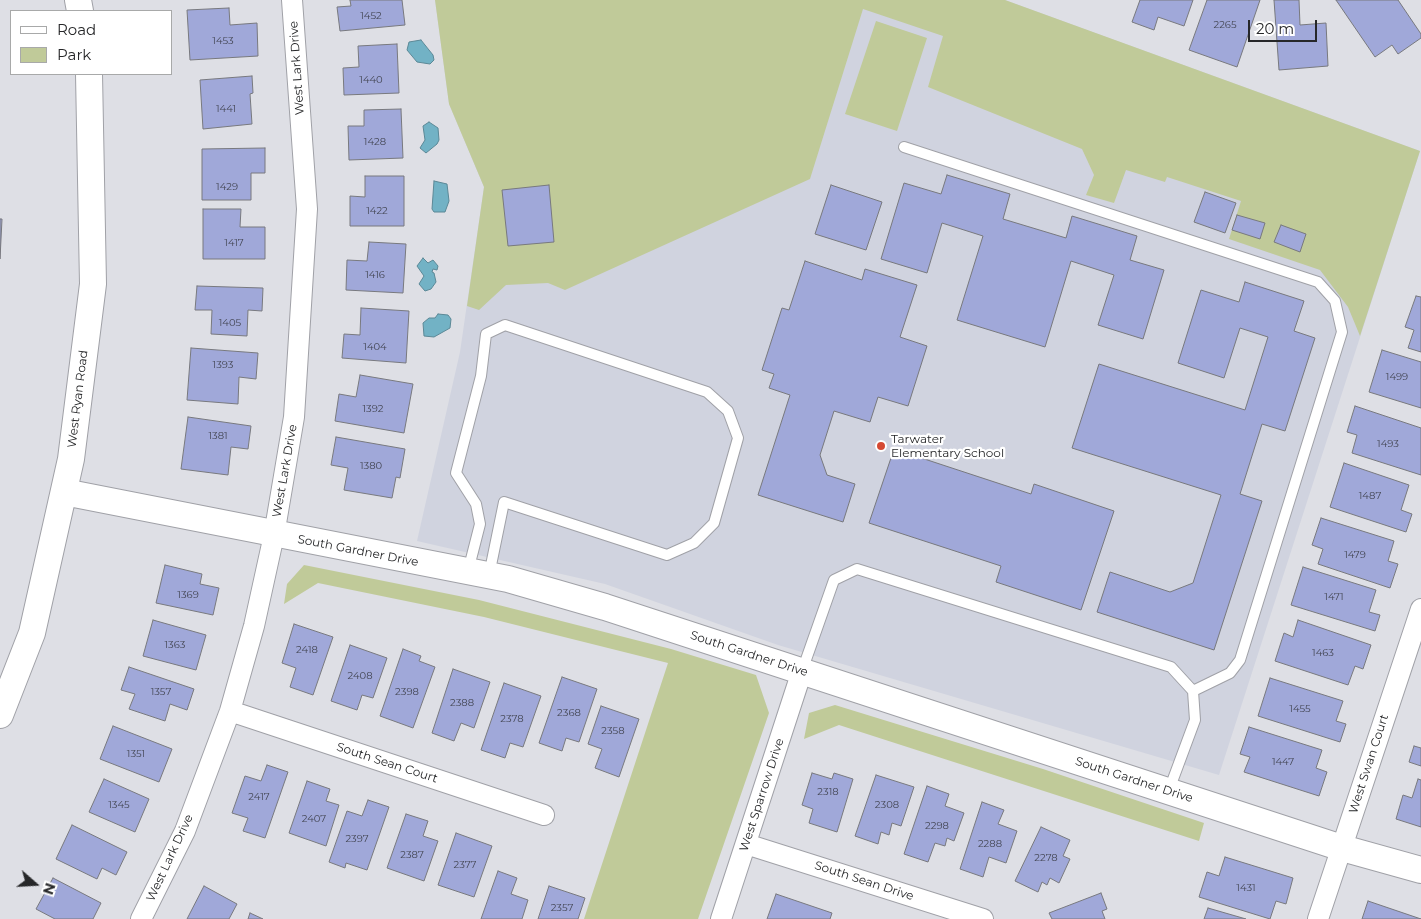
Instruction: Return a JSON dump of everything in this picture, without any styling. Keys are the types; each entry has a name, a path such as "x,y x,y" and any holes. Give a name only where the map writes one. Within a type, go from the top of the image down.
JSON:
{"street":[{"name":"West Lark Drive","path":"141,919 184,832 230,711 254,626 274,535 294,417 307,209 292,0"},
{"name":"West Ryan Road","path":"0,715 32,633 71,459 93,284 89,75"},
{"name":"South Gardner Drive","path":"64,492 478,574 605,607 1342,848 1421,870"},
{"name":"West Swan Court","path":"1318,919 1421,609"},
{"name":"West Sparrow Drive","path":"721,919 802,671"},
{"name":"South Sean Court","path":"230,711 544,815"},
{"name":"South Sean Drive","path":"746,844 983,919"}],"lane":[{"path":"904,147 1318,282 1335,301 1342,332 1240,660 1230,673 1193,691"},
{"path":"505,325 707,392 728,411 738,438 714,523 694,543 667,555 504,502 478,574 480,524 476,504 456,473 481,376 486,334 505,325"},
{"path":"802,671 834,580 857,569 1171,667 1193,691 1195,720 1169,791"}],"shaded area":[{"name":"Tarwater Elementary School","path":"435,0 1005,0 1420,151 1219,775 778,645 605,584 417,541 460,352 484,187 449,104"}],"green space":[{"path":"435,0 1005,0 1420,151 1360,336 1348,307 1320,270 1229,239 1241,201 1167,177 1165,182 1126,170 1114,203 1086,195 1094,175 1082,149 928,87 943,36 863,9 810,179 565,290 548,283 506,285 479,310 467,306 484,187 449,104"},
{"path":"876,21 927,38 897,131 845,114"},
{"path":"304,565 479,600 671,649 756,675 769,713 698,919 584,919 668,663 484,617 318,583 284,604 287,584"},
{"path":"835,705 1043,769 1204,823 1199,841 839,725 804,739 809,713"}],"water":[{"path":"421,40 433,55 434,60 430,64 417,62 407,50 409,42"},
{"path":"429,122 438,128 439,140 426,153 420,148 425,140 423,126"},
{"path":"434,181 447,184 449,201 445,212 434,212 432,209"},
{"path":"423,258 428,263 433,260 438,266 437,270 433,269 432,272 436,282 431,289 425,291 419,284 424,276 417,266"},
{"path":"438,314 448,315 451,319 450,328 434,337 424,336 423,323 429,318 435,318"}],"building":[{"path":"350,0 402,0 405,25 340,31 337,7 351,6"},
{"path":"1140,0 1193,0 1184,26 1158,17 1154,30 1132,22"},
{"path":"1207,0 1260,0 1237,67 1189,50"},
{"path":"1274,0 1299,0 1300,25 1326,23 1328,66 1279,70"},
{"path":"1336,0 1398,0 1421,34 1421,38 1398,54 1392,45 1375,57"},
{"path":"229,8 230,25 257,23 258,56 190,60 187,10"},
{"path":"397,44 399,93 344,95 343,68 359,67 358,46"},
{"path":"252,76 253,93 250,94 252,124 203,129 200,80"},
{"path":"401,109 403,158 349,160 348,126 364,126 364,110"},
{"path":"265,148 265,173 251,173 251,200 202,200 202,149"},
{"path":"947,175 1010,194 1003,219 1066,238 1072,216 1137,236 1130,260 1164,270 1143,339 1098,325 1114,275 1071,261 1045,347 957,320 983,236 942,223 927,273 881,259 904,183 941,194"},
{"path":"365,176 404,176 404,226 350,226 350,196 365,197"},
{"path":"549,185 554,242 508,246 502,190"},
{"path":"831,185 882,202 866,250 815,234"},
{"path":"1205,192 1236,203 1225,233 1194,222"},
{"path":"203,209 241,209 240,227 265,227 265,259 203,259"},
{"path":"1237,215 1265,223 1260,239 1232,230"},
{"path":"0,219 2,219 0,259"},
{"path":"1281,225 1306,234 1300,252 1274,242"},
{"path":"369,242 406,244 403,293 346,290 347,260 367,261"},
{"path":"805,261 862,280 865,269 917,285 900,337 927,346 908,406 878,397 870,422 834,411 820,455 827,475 855,484 843,522 758,495 790,395 769,388 774,374 762,370 782,308 789,310"},
{"path":"1245,282 1304,301 1294,331 1315,338 1285,431 1262,424 1240,494 1262,501 1214,650 1097,612 1110,572 1170,592 1193,583 1221,495 1072,448 1099,364 1245,410 1268,337 1240,328 1224,378 1178,363 1201,290 1239,302"},
{"path":"197,286 263,288 262,311 248,310 247,336 211,334 212,310 195,310"},
{"path":"1416,296 1421,297 1421,352 1408,348 1414,330 1405,327"},
{"path":"361,308 409,311 406,363 342,358 344,334 360,335"},
{"path":"191,348 258,353 256,379 239,377 238,404 187,400"},
{"path":"1382,350 1421,362 1421,408 1369,392"},
{"path":"360,375 413,384 404,433 335,421 339,394 356,397"},
{"path":"1355,406 1421,428 1421,475 1352,453 1357,435 1347,432"},
{"path":"188,417 251,426 248,449 231,447 228,475 181,469"},
{"path":"336,437 405,449 400,478 396,477 392,498 344,490 348,468 331,465"},
{"path":"894,449 1031,494 1034,484 1114,511 1081,610 996,582 1001,566 869,523"},
{"path":"1344,463 1409,485 1401,510 1412,514 1406,532 1330,507"},
{"path":"1321,518 1394,541 1388,561 1398,564 1390,588 1318,564 1323,549 1312,545"},
{"path":"165,565 202,574 200,584 219,588 213,615 156,603"},
{"path":"1303,567 1376,590 1369,612 1380,615 1375,631 1291,605"},
{"path":"153,620 206,635 196,670 143,656"},
{"path":"1298,620 1371,645 1363,669 1355,666 1348,685 1275,661 1284,633 1293,637"},
{"path":"294,624 333,637 313,695 290,687 296,668 282,663"},
{"path":"350,645 387,658 373,698 362,695 357,710 331,701"},
{"path":"403,649 421,656 419,661 435,667 413,728 380,716"},
{"path":"129,667 194,689 187,710 170,704 165,721 129,709 135,694 121,690"},
{"path":"453,669 490,682 474,728 461,723 454,741 432,733"},
{"path":"562,677 597,689 579,742 566,738 562,751 539,743"},
{"path":"1270,678 1343,701 1336,721 1346,724 1340,742 1258,716"},
{"path":"504,683 541,696 523,747 510,743 505,758 481,750"},
{"path":"601,706 639,719 619,777 595,768 602,749 588,744"},
{"path":"113,726 172,749 159,782 100,759"},
{"path":"1249,727 1322,750 1316,768 1327,772 1319,796 1244,772 1250,757 1240,754"},
{"path":"1414,746 1421,748 1421,766 1409,762"},
{"path":"267,765 288,772 265,838 243,831 248,818 232,813 245,776 261,781"},
{"path":"812,773 832,779 834,773 853,779 837,832 809,823 813,809 802,805"},
{"path":"876,775 914,787 901,826 892,823 889,835 881,832 878,844 855,836"},
{"path":"104,779 149,799 135,832 89,812"},
{"path":"1418,779 1421,780 1421,827 1396,819 1403,795 1412,798"},
{"path":"307,781 330,789 326,801 339,805 326,846 289,833"},
{"path":"927,786 949,794 945,806 964,813 954,841 947,838 945,846 935,843 928,862 904,854"},
{"path":"368,800 389,807 367,870 346,863 345,868 329,862 347,811 362,816"},
{"path":"982,802 1004,810 998,824 1017,831 1006,863 989,857 983,877 960,869"},
{"path":"406,814 428,821 423,836 438,841 424,881 387,868"},
{"path":"72,825 127,852 116,875 102,868 97,879 56,859"},
{"path":"1041,827 1070,840 1063,856 1070,859 1059,883 1050,878 1047,885 1042,882 1038,892 1015,881"},
{"path":"456,833 492,846 474,897 438,885"},
{"path":"1225,857 1293,878 1286,904 1276,901 1270,919 1199,897 1207,872 1219,876"},
{"path":"498,871 517,878 511,894 528,900 522,919 481,919"},
{"path":"53,878 101,903 93,919 55,919 36,909"},
{"path":"204,886 237,904 229,919 187,919"},
{"path":"549,886 585,898 578,919 538,919"},
{"path":"1101,893 1107,909 1102,911 1105,919 1052,919 1049,913"},
{"path":"776,894 832,913 830,919 767,919"},
{"path":"1368,901 1421,919 1362,919"},
{"path":"1208,908 1246,919 1204,919"},
{"path":"250,913 263,919 248,919"}],"place":[{"name":"Tarwater Elementary School","path":"881,446"}]}
